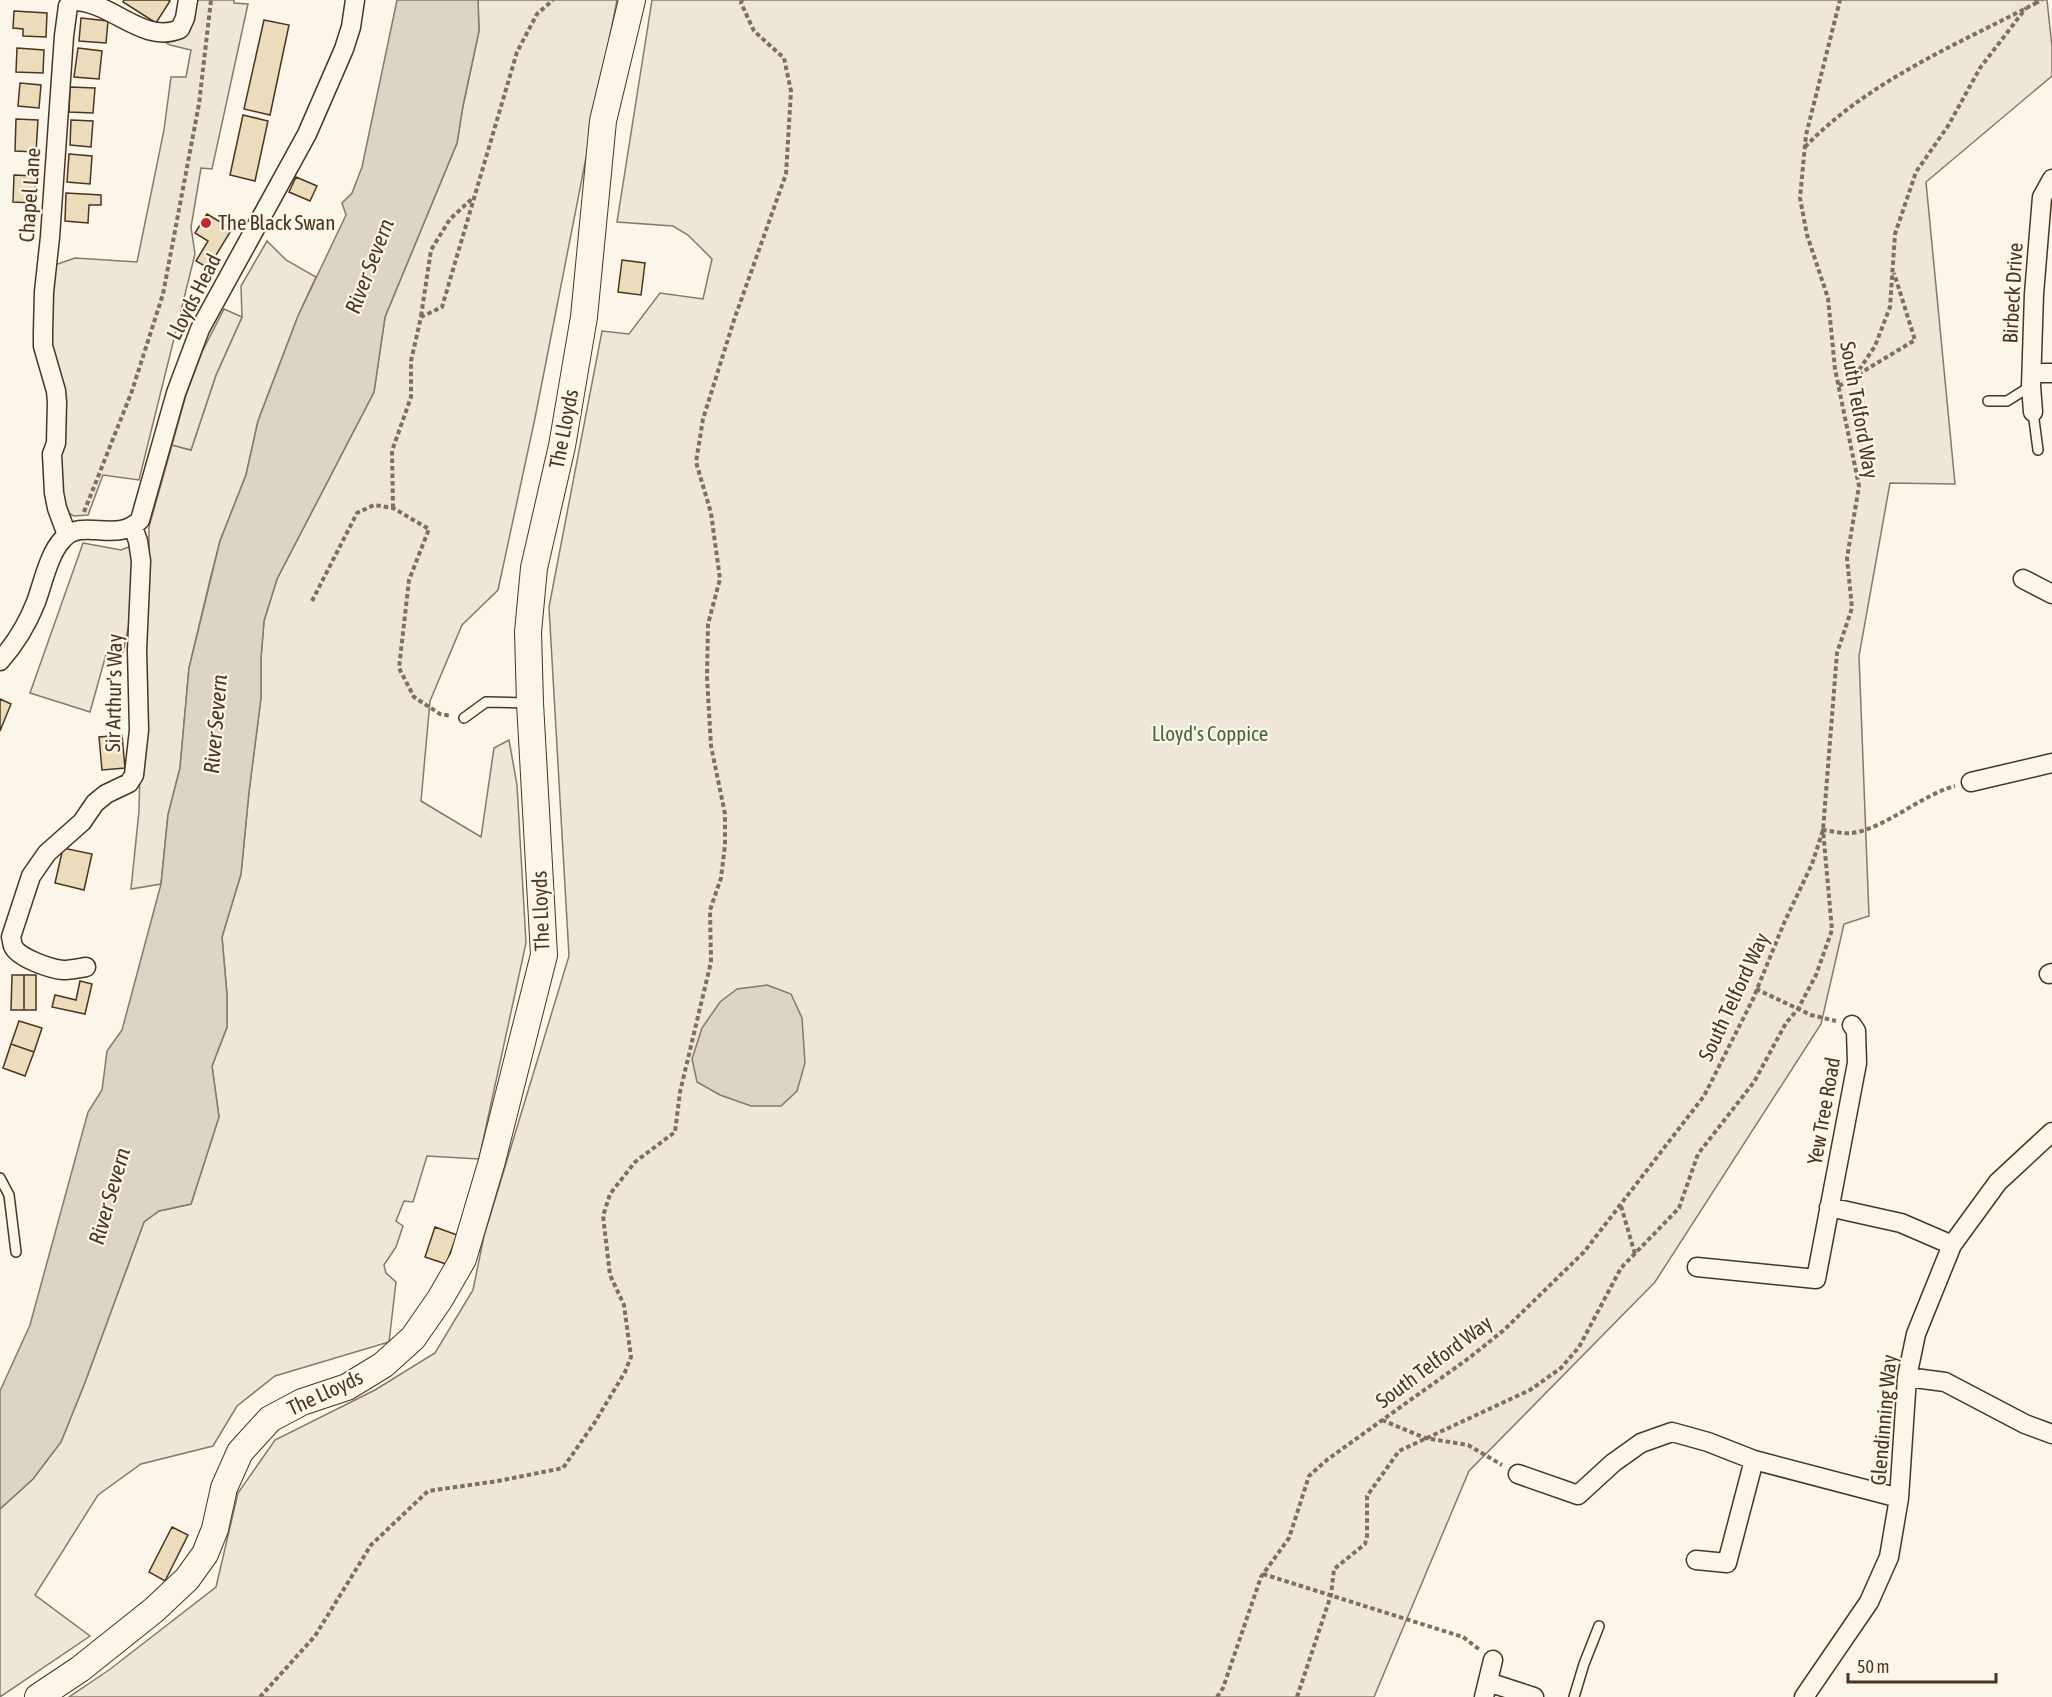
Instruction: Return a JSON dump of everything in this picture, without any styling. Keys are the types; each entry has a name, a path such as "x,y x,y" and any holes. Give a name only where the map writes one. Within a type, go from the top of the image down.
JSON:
{"street":[{"name":"Chapel Lane","path":"72,533 57,508 54,493 52,454 56,443 57,402 43,346 44,292 66,15 72,1 85,0 108,8 154,32 165,34 180,29 185,18 188,0"},
{"name":"Lloyds Head","path":"133,527 140,520 176,393 200,328 306,134 344,49 351,27 355,0"},
{"name":"The Lloyds","path":"38,1697 80,1669 154,1610 187,1579 205,1554 215,1528 224,1488 240,1452 270,1419 302,1402 347,1387 383,1365 412,1338 441,1299 463,1259 492,1161 544,955 528,632 534,567 562,446 584,317 603,121 633,0"},
{"name":"Birbeck Drive","path":"2033,412 2034,294 2042,196 2052,179"},
{"path":"2032,380 2052,373"},
{"path":"0,660 18,640 29,619 58,545 72,533 115,532 133,527"},
{"name":"Sir Arthur's Way","path":"86,967 57,969 30,960 19,954 13,946 11,937 32,876 47,853 82,822 95,803 105,794 129,783 134,776 138,730 137,650 141,561 133,527"},
{"path":"2022,579 2052,594"},
{"path":"1971,782 2052,763"},
{"name":"Yew Tree Road","path":"1697,1267 1816,1279 1857,1063 1856,1031 1851,1024"},
{"name":"Glendinning Way","path":"1804,1697 1869,1602 1890,1557 1899,1498 1907,1377 1916,1334 1952,1245 1998,1182 2051,1134"},
{"path":"1830,1207 1901,1222 1952,1245"},
{"path":"1907,1377 1946,1382 2025,1424 2052,1434"},
{"path":"1518,1474 1578,1495 1613,1463 1641,1443 1672,1432 1708,1442 1754,1460 1899,1498"},
{"path":"1696,1560 1727,1563 1754,1460"},
{"path":"1493,1660 1486,1689 1534,1697"}],"lane":[{"path":"1988,402 2007,400 2032,380"},
{"path":"2033,412 2038,450"},
{"path":"464,718 486,702 530,703"},
{"path":"0,1178 9,1195 16,1252"},
{"path":"1574,1697 1599,1626"}],"path":[{"path":"72,533 132,391 163,294 199,104 211,0"},
{"path":"421,317 442,307 517,52 537,14 553,0"},
{"path":"260,1697 315,1636 371,1545 428,1491 498,1481 563,1468 595,1422 632,1358 624,1305 610,1275 603,1216 610,1194 635,1162 675,1132 680,1092 711,962 710,910 721,878 725,845 725,814 711,746 707,678 708,624 720,579 711,513 696,462 703,419 730,331 786,174 791,91 784,58 754,31 741,0"},
{"name":"South Telford Way","path":"1218,1697 1263,1574 1289,1538 1309,1476 1328,1459 1469,1358 1504,1330 1584,1252 1704,1096 1756,989 1812,864 1823,830 1837,653 1852,608 1847,558 1859,486 1839,386 1828,298 1807,235 1800,198 1806,135 1840,0"},
{"path":"1805,148 1825,126 1879,88 1932,56 2038,1"},
{"path":"1855,376 1875,346 1890,307 1895,234 1916,172 1948,126 1980,68 2026,8"},
{"path":"393,508 392,451 411,397 411,361 421,317 431,250 450,219 475,196"},
{"path":"1839,386 1916,340 1893,270"},
{"path":"312,601 357,513 374,505 393,508 429,528 409,580 399,668 414,697 440,714 464,718"},
{"path":"1297,1697 1331,1595 1334,1569 1365,1544 1367,1496 1399,1451 1530,1390 1561,1368 1579,1347 1621,1268 1679,1208 1698,1154 1754,1082 1786,1023 1798,1009 1816,975 1832,930 1823,830 1851,833 1869,828 1939,790 1971,782"},
{"path":"1756,989 1811,1016 1851,1024"},
{"path":"1621,1205 1635,1254"},
{"path":"1382,1420 1425,1438 1468,1445 1518,1474"},
{"path":"1263,1574 1463,1637 1493,1660"}],"green space":[{"path":"196,0 234,0 234,3 248,4 212,169 201,168 191,227 195,254 139,480 103,475 88,515 74,516 68,513 59,493 50,341 52,266 75,258 137,262 164,130 171,77 186,77 191,50 170,45 158,38 184,35 190,31"},
{"path":"478,0 617,0 535,418 498,590 462,625 430,701 421,801 481,837 494,748 509,740 517,785 526,943 479,1159 427,1156 413,1202 404,1201 396,1221 403,1226 396,1247 384,1265 386,1273 396,1282 389,1342 275,1376 237,1406 213,1446 141,1464 98,1495 35,1595 90,1636 0,1697 0,1509 33,1479 61,1442 144,1222 159,1211 191,1204 219,1117 212,1066 227,1027 222,937 241,874 261,698 264,621 277,579 374,392 385,317 457,143 479,31"},
{"name":"Lloyd's Coppice","path":"652,0 2047,0 2052,47 2052,76 1926,182 1955,484 1890,483 1859,656 1869,916 1844,924 1821,1024 1655,1282 1469,1471 1374,1697 69,1697 109,1670 216,1587 238,1493 275,1440 375,1390 435,1353 473,1290 484,1236 569,956 549,607 602,331 629,334 660,293 703,299 712,259 688,235 673,226 617,222"},
{"path":"267,241 286,260 316,277 298,316 258,421 246,475 220,541 210,580 189,668 180,768 168,815 161,884 131,889 139,811 143,631 149,562 149,527 172,445 191,450 216,375 242,317 241,286"},
{"path":"83,543 121,550 131,546 134,573 131,613 123,652 107,651 90,712 30,693"}],"shaded area":[{"path":"224,309 242,317 216,375 191,450 172,445 186,395 202,352"}],"water":[{"name":"River Severn","path":"397,0 478,0 479,31 457,143 385,317 374,392 277,579 264,621 261,698 241,874 222,937 227,1027 212,1066 219,1117 191,1204 159,1211 144,1222 61,1442 33,1479 0,1509 0,1391 30,1325 88,1112 102,1090 107,1051 122,1030 161,884 168,815 180,768 189,668 220,541 246,475 258,421 298,316 346,215 342,203 352,193 362,167"},
{"path":"767,985 791,994 802,1018 805,1063 797,1091 781,1106 751,1106 720,1095 697,1082 692,1059 702,1028 720,1002 737,989"}],"building":[{"path":"124,0 170,1 156,23 123,2"},
{"path":"14,11 47,13 46,37 23,36 23,29 13,28"},
{"path":"81,18 108,21 106,43 79,41"},
{"path":"264,20 289,25 270,115 244,109"},
{"path":"17,48 44,50 43,73 16,72"},
{"path":"78,48 102,51 99,79 74,77"},
{"path":"20,83 41,85 39,108 18,106"},
{"path":"70,87 95,88 93,113 69,112"},
{"path":"243,115 268,121 255,181 230,175"},
{"path":"16,119 38,120 36,152 15,151"},
{"path":"71,120 93,121 91,147 70,145"},
{"path":"69,154 92,156 90,184 67,182"},
{"path":"14,175 36,176 34,203 13,202"},
{"path":"296,177 317,186 310,201 289,192"},
{"path":"66,193 101,195 101,205 89,205 88,223 65,221"},
{"path":"207,214 232,229 208,268 196,261 208,241 195,233"},
{"path":"622,260 645,263 641,295 618,292"},
{"path":"0,699 11,704 0,731"},
{"path":"122,735 125,768 102,770 99,737"},
{"path":"63,848 92,854 84,890 55,883"},
{"path":"12,975 24,975 24,1010 11,1010"},
{"path":"24,975 36,975 36,1010 24,1010"},
{"path":"80,981 92,984 85,1014 52,1007 55,995 76,1000"},
{"path":"19,1021 42,1028 34,1052 11,1044"},
{"path":"11,1044 34,1052 25,1076 3,1068"},
{"path":"435,1227 457,1235 446,1264 425,1257"},
{"path":"172,1527 188,1535 165,1581 149,1572"}],"place":[{"name":"The Black Swan","path":"206,223"}]}
